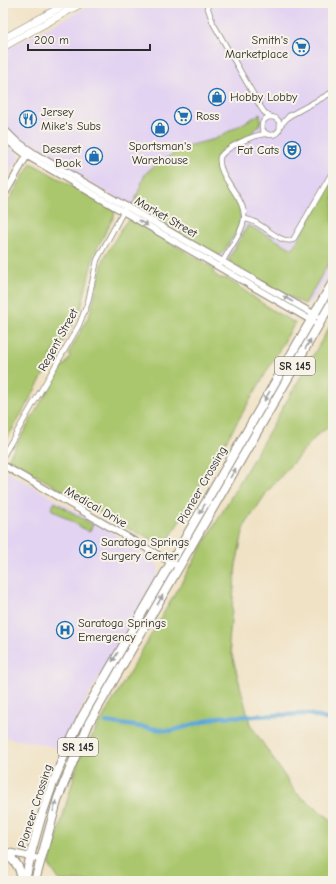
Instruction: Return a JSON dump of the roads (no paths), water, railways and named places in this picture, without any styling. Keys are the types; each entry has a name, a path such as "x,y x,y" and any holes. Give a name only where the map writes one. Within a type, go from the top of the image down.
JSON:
{"highway":[{"name":"Pioneer Crossing","path":"31,857 53,782 74,733 101,682 333,282"},
{"name":"Pioneer Crossing","path":"40,859 58,798 82,738 97,707 333,300"},
{"path":"3,852 17,864 21,873 21,881"},
{"name":"SR 145","path":"25,881 31,857"},
{"name":"SR 145","path":"35,881 40,859"}],"main road":[{"path":"3,39 68,3"},
{"path":"3,47 82,3"},
{"name":"Market Street","path":"3,128 28,153"},
{"name":"Market Street","path":"3,137 124,209 321,322"},
{"path":"3,197 28,153"},
{"name":"Medical Drive","path":"3,465 179,567"},
{"path":"3,852 40,859"}],"street":[{"path":"206,3 213,23 262,109 278,121 280,126"},
{"path":"221,265 242,226 244,219 242,206 220,167 220,160 225,152 254,136 276,134 280,126 289,116 333,92"},
{"path":"262,109 263,130 267,134"},
{"path":"254,136 263,123 272,117 289,116"},
{"path":"244,219 251,220 286,241 293,240 333,171"},
{"name":"Regent Street","path":"3,456 79,324 88,302 97,260 124,209"}],"waterway":[{"path":"106,722 171,731 219,717 308,714 333,721"}],"place":[{"name":"Smith's Marketplace","path":"301,47"},
{"name":"Hobby Lobby","path":"217,97"},
{"name":"Ross","path":"183,116"},
{"name":"Jersey Mike's Subs","path":"28,119"},
{"name":"Sportsman's Warehouse","path":"160,128"},
{"name":"Fat Cats","path":"292,150"},
{"name":"Deseret Book","path":"94,156"},
{"name":"Saratoga Springs Surgery Center","path":"88,549"},
{"name":"Saratoga Springs Emergency","path":"65,630"}]}
